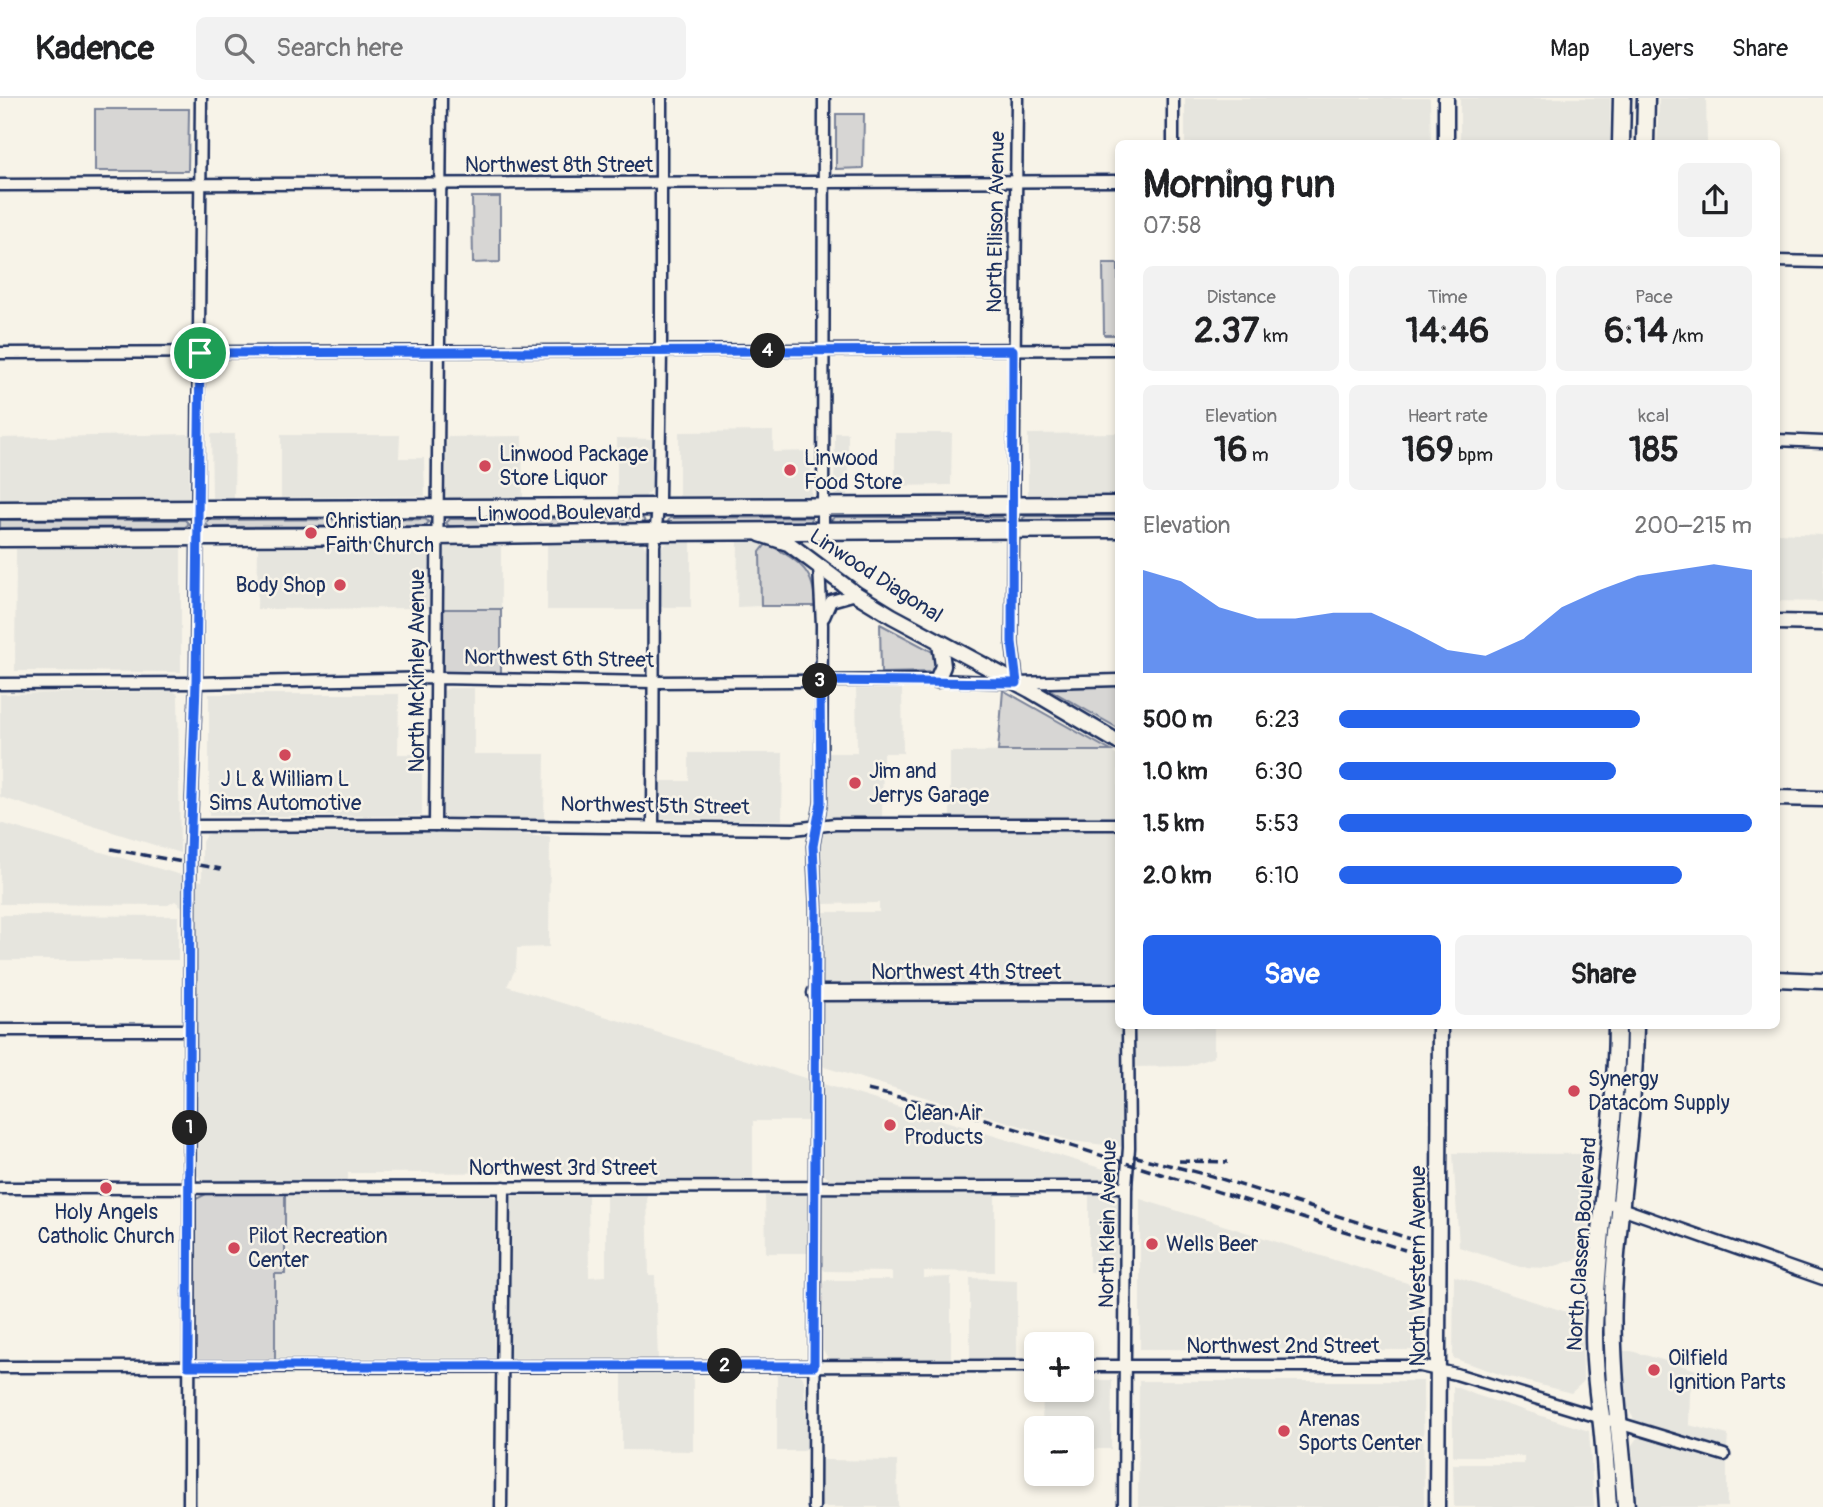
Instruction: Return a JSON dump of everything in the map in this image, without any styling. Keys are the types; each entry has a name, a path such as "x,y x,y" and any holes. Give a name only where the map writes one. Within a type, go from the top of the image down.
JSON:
{"main road":[{"path":"1446,98 1446,140"},
{"path":"1621,140 1622,98"},
{"path":"1646,98 1646,140"},
{"name":"Linwood Boulevard","path":"0,510 1115,505"},
{"name":"Linwood Boulevard","path":"0,538 437,537 655,532 1115,529"},
{"name":"Linwood Diagonal","path":"755,532 788,543 856,594 1115,739"},
{"path":"1780,622 1823,623"},
{"path":"937,680 943,666 940,643"},
{"path":"1780,798 1823,799"},
{"path":"1780,979 1823,981"},
{"name":"Northwest 4th Street","path":"815,993 1115,992"},
{"name":"North Western Avenue","path":"1437,1507 1440,1029"},
{"name":"North Classen Boulevard","path":"1608,1507 1594,1335 1617,1063 1617,1029"},
{"name":"North Classen Boulevard","path":"1626,1507 1614,1391 1612,1338 1635,1029"}],"street":[{"path":"189,1507 189,1030 196,683 201,98"},
{"name":"North McKinley Avenue","path":"435,825 441,98"},
{"path":"653,827 655,532 658,507 661,350 661,98"},
{"path":"823,531 824,98"},
{"name":"North Ellison Avenue","path":"1017,98 1012,642 1017,683"},
{"path":"1172,140 1173,98"},
{"name":"Northwest 8th Street","path":"0,185 1115,181"},
{"path":"1780,261 1823,262"},
{"path":"0,354 1115,349"},
{"path":"1780,440 1823,442"},
{"path":"814,1507 816,909 813,846 821,802 822,625 819,566"},
{"path":"822,625 831,601 856,594"},
{"name":"Northwest 6th Street","path":"0,684 437,678 653,681 937,680 1017,683 1115,680"},
{"name":"Northwest 5th Street","path":"192,826 435,825 794,829 835,824 1115,824"},
{"name":"North Klein Avenue","path":"1124,1507 1128,1029"},
{"path":"0,1030 189,1030"},
{"path":"501,1507 504,1187"},
{"name":"Northwest 3rd Street","path":"0,1188 1126,1187"},
{"path":"1604,1202 1823,1279"},
{"path":"0,1367 1024,1366"},
{"name":"Northwest 2nd Street","path":"1094,1366 1420,1366 1724,1455"}],"shaded area":[{"path":"1185,98 1430,98 1431,140 1185,140"},
{"path":"1460,98 1610,98 1610,140 1460,140"},
{"path":"1659,98 1706,98 1707,140 1657,140"},
{"path":"95,109 189,109 188,171 95,171"},
{"path":"836,114 864,114 863,168 836,169"},
{"path":"472,197 500,197 500,262 473,263"},
{"path":"1103,264 1115,264 1115,335 1104,335"},
{"path":"773,431 773,452 810,451 812,500 679,499 679,432"},
{"path":"835,433 848,433 848,496 834,496"},
{"path":"895,433 952,433 951,485 895,486"},
{"path":"1115,433 1115,497 1028,497 1028,434"},
{"path":"190,434 189,500 0,502 0,438"},
{"path":"211,434 235,434 234,499 212,498"},
{"path":"281,435 400,435 399,458 424,458 425,496 281,498"},
{"name":"Linwood Package Store Liquor","path":"522,436 523,502 453,502 446,495 447,437"},
{"path":"617,438 653,439 653,486 643,500 617,500"},
{"path":"1115,516 1115,523 1023,522 1023,518"},
{"path":"811,517 812,524 667,523 670,518"},
{"path":"835,517 1002,517 1006,520 832,524 831,520"},
{"path":"643,518 645,522 641,525 449,526 446,523 450,519"},
{"path":"425,519 429,522 425,526 209,527 206,524 208,520"},
{"path":"0,520 185,520 189,524 185,527 0,528"},
{"path":"1780,533 1823,535 1823,602 1780,601"},
{"path":"738,540 767,543 760,552 761,606 737,607"},
{"path":"501,541 501,609 443,609 443,557 447,545"},
{"path":"547,541 642,542 648,552 647,610 547,610"},
{"path":"671,541 691,541 691,607 659,607 660,554 662,547"},
{"path":"767,543 795,561 808,574 815,606 761,606 760,552"},
{"path":"425,544 430,552 431,608 257,609 258,547"},
{"path":"16,549 181,549 181,672 15,671"},
{"path":"443,609 501,609 501,676 443,674"},
{"path":"880,624 933,652 939,661 933,672 881,673"},
{"path":"1115,684 1115,726 1047,688"},
{"path":"856,686 902,686 903,753 883,753 882,820 833,820 828,818 826,813 827,753 857,753"},
{"path":"449,688 474,688 474,754 545,754 544,821 450,820 443,815 442,695 443,691"},
{"path":"1003,690 1111,751 998,751"},
{"path":"173,691 178,694 180,853 0,797 0,694"},
{"name":"J L & William L Sims Automotive","path":"209,694 399,694 398,754 422,754 422,816 209,816"},
{"path":"1111,751 1115,754 1115,820 1044,820 1044,830 1115,832 1115,1029 1122,1029 1122,1147 1071,1141 824,1067 821,1063 821,912 879,912 879,903 821,904 821,836 824,830 950,829 950,752"},
{"path":"689,753 783,753 782,820 662,819 659,814 659,781 689,781"},
{"path":"0,823 202,881 202,842 206,835 213,832 489,832 550,837 549,947 517,948 516,968 507,986 808,1079 808,1121 753,1121 753,1181 659,1181 644,1172 348,1173 348,1182 201,1181 196,1174 198,920 175,901 168,905 0,904"},
{"path":"0,915 178,916 178,960 0,960"},
{"path":"1134,1029 1214,1029 1214,1057 1188,1066 1134,1067"},
{"name":"Clean Air Products","path":"820,1083 1120,1174 1113,1180 830,1179 825,1176 821,1167"},
{"path":"1453,1153 1594,1154 1586,1256 1549,1268 1520,1267 1459,1247"},
{"path":"995,1192 995,1272 924,1271 924,1278 951,1277 951,1360 828,1358 823,1350 825,1280 892,1280 892,1272 825,1271 820,1266 820,1253 766,1253 765,1193"},
{"path":"1089,1192 1111,1193 1118,1197 1120,1268 1117,1271 1089,1272"},
{"path":"285,1193 492,1194 496,1199 494,1359 275,1361 275,1274 285,1273"},
{"path":"285,1193 285,1274 275,1274 275,1361 198,1361 195,1358 196,1199 206,1194"},
{"path":"515,1193 588,1193 589,1277 606,1276 606,1193 647,1193 649,1276 655,1276 658,1360 508,1360 509,1199"},
{"path":"1140,1199 1423,1288 1423,1350 1140,1349"},
{"path":"1454,1276 1582,1317 1583,1382 1571,1393 1502,1375 1453,1358"},
{"path":"970,1278 1017,1280 1017,1360 970,1360"},
{"path":"1622,1351 1631,1351 1697,1370 1690,1392 1689,1425 1728,1435 1727,1450 1635,1421 1627,1407"},
{"path":"777,1372 795,1372 802,1376 804,1381 807,1449 803,1451 777,1451"},
{"path":"622,1373 693,1373 693,1451 622,1450"},
{"path":"1094,1380 1112,1380 1111,1449 1094,1449 1094,1416 1042,1416 1043,1402 1094,1402"},
{"path":"1139,1381 1423,1381 1424,1507 1138,1507"},
{"path":"1453,1386 1589,1431 1594,1507 1454,1507 1453,1464 1524,1464 1524,1456 1453,1456"},
{"path":"1643,1437 1727,1462 1727,1507 1635,1507 1632,1445 1637,1438"},
{"path":"823,1460 897,1461 898,1507 819,1507 819,1464"}],"railway":[{"path":"111,849 221,869"},
{"path":"867,1090 949,1108 1405,1250"},
{"path":"1133,1156 1212,1176 1414,1240"},
{"path":"1179,1161 1228,1162"}],"place":[{"name":"Linwood Package Store Liquor","path":"485,466"},
{"name":"Linwood Food Store","path":"790,470"},
{"name":"Christian Faith Church","path":"311,533"},
{"name":"Body Shop","path":"340,585"},
{"name":"J L & William L Sims Automotive","path":"285,755"},
{"name":"Jim and Jerrys Garage","path":"855,783"},
{"name":"Synergy Datacom Supply","path":"1574,1091"},
{"name":"Clean Air Products","path":"890,1125"},
{"name":"Holy Angels Catholic Church","path":"106,1188"},
{"name":"Wells Beer","path":"1152,1244"},
{"name":"Pilot Recreation Center","path":"234,1248"},
{"name":"Oilfield Ignition Parts","path":"1654,1370"},
{"name":"Arenas Sports Center","path":"1284,1431"}],"route":[{"path":"1013,350 1012,642 1017,683 937,680 820,681 821,802 813,846 816,909 814,1366 188,1366 190,853 196,683 200,353 1013,350"}]}
